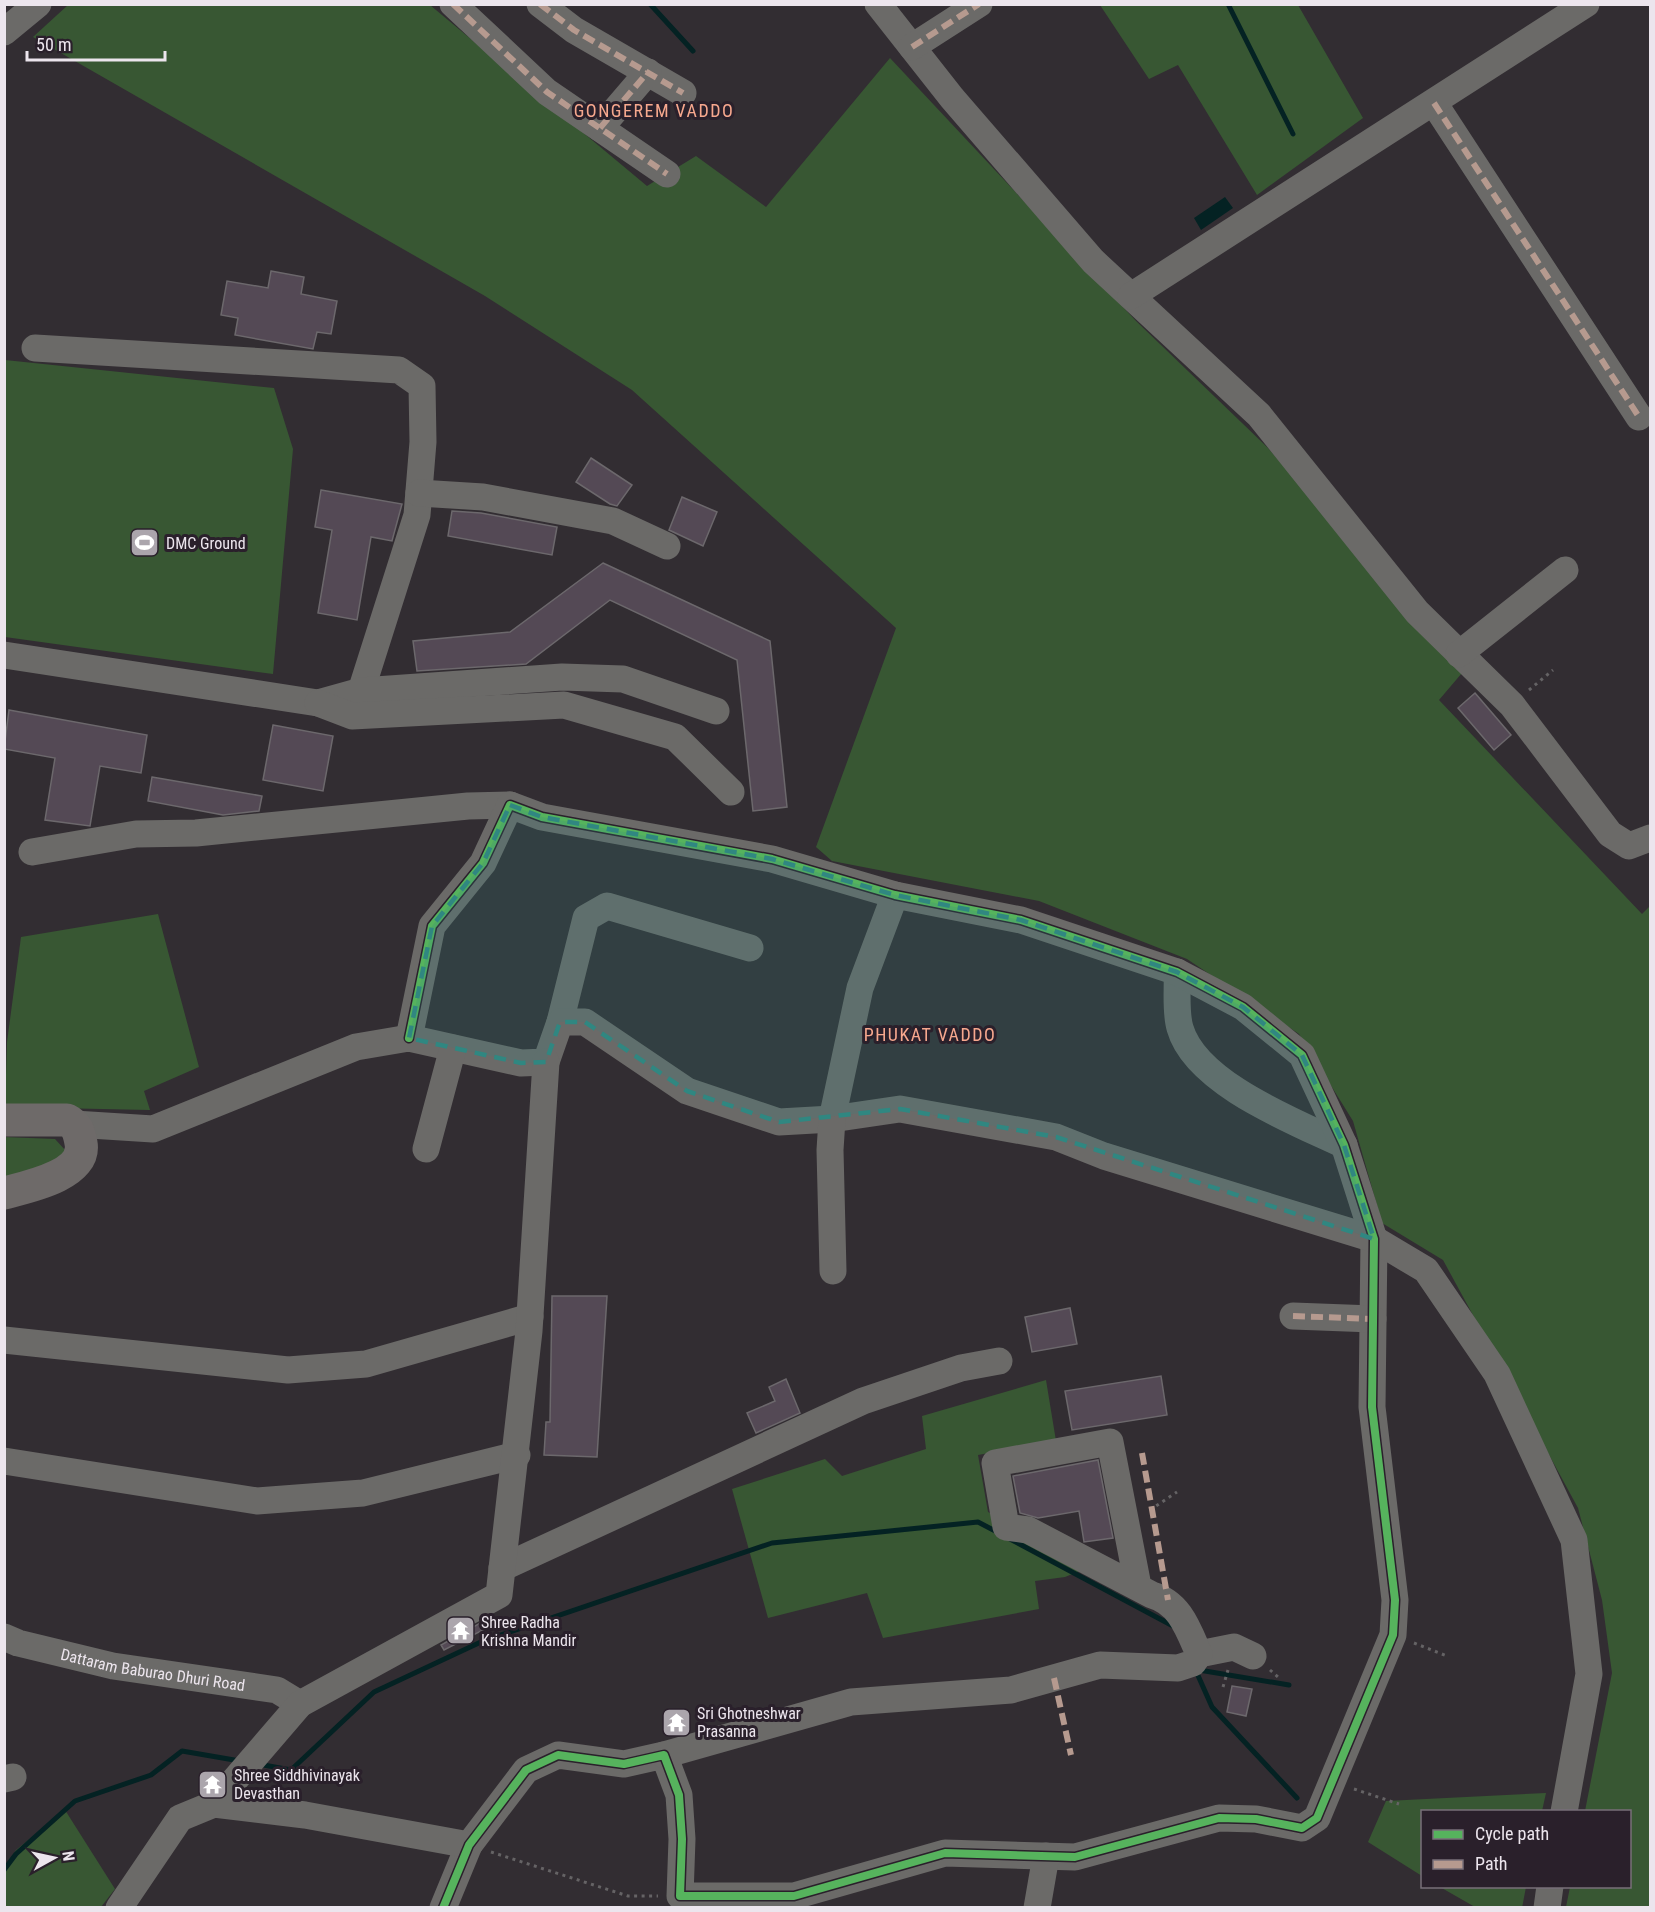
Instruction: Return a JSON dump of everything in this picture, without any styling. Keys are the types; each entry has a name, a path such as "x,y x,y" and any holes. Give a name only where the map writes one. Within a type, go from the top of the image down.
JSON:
{"main road":[{"path":"4,1120 58,1120 74,1124 82,1147 81,1156 75,1163 53,1177 4,1193"}],"street":[{"path":"4,32 38,4"},
{"path":"453,4 547,92 667,174"},
{"path":"540,4 574,30 683,93"},
{"path":"878,4 952,98 1085,252 1259,415 1417,612 1512,705 1610,834 1640,842"},
{"path":"912,47 979,4"},
{"path":"1131,296 1587,4"},
{"path":"600,128 648,72"},
{"path":"1434,103 1639,417"},
{"path":"35,348 399,370 422,386 423,442 417,515 361,691"},
{"path":"419,493 483,497 603,519 667,546"},
{"path":"1459,654 1565,570"},
{"path":"4,655 318,703 352,716 564,705 675,737 731,792"},
{"path":"318,703 361,691 562,677 624,679 716,711"},
{"path":"409,1038 432,926 483,863 510,805"},
{"path":"32,852 136,834 196,833 468,806 510,805 542,817 772,859 895,895 1021,920 1177,972 1243,1007 1302,1055 1344,1144 1374,1239 1372,1407 1395,1600 1393,1635 1317,1818 1302,1828 1256,1819 1219,1818 1075,1857 945,1853 794,1896 678,1902 682,1839 679,1795 664,1755"},
{"path":"833,1271 830,1150 832,1119 860,987 895,895"},
{"path":"119,1908 180,1818 214,1804 300,1704 499,1595 517,1455 530,1317 546,1062 560,1023 585,918 607,906 750,948"},
{"path":"1177,972 1179,1027 1190,1048 1209,1070 1237,1092 1344,1144"},
{"path":"560,1023 585,1022 687,1091 779,1122 832,1119 900,1109 1056,1137 1104,1156 1374,1239 1426,1270 1497,1374 1574,1540 1584,1609 1589,1674 1564,1810"},
{"path":"74,1124 153,1129 356,1047 409,1038 521,1063 546,1062"},
{"path":"426,1149 453,1048"},
{"path":"1293,1316 1373,1319"},
{"path":"4,1340 288,1370 366,1364 530,1317"},
{"path":"502,1568 863,1401 962,1368 999,1361"},
{"path":"1145,1590 1110,1442 995,1462 1006,1527 1028,1530 1145,1590 1168,1600 1186,1627 1199,1654"},
{"path":"4,1461 257,1501 363,1493 517,1455"},
{"name":"Dattaram Baburao Dhuri Road","path":"4,1637 18,1643 113,1666 277,1690 300,1704"},
{"path":"443,1908 469,1845 526,1770 558,1755 624,1764 664,1755 851,1702 1011,1690 1100,1665 1178,1668 1193,1663 1199,1654 1234,1647 1253,1656"},
{"path":"214,1804 304,1815 469,1845"},
{"path":"1037,1908 1046,1856"},
{"path":"1547,1908 1550,1888"}],"path":[{"path":"1512,705 1552,670"},
{"path":"1150,1510 1177,1492"},
{"path":"1393,1635 1447,1656"},
{"path":"1332,1782 1399,1804"},
{"path":"469,1845 628,1896 678,1902"}],"highlighted area":[{"path":"510,805 542,817 772,859 895,895 1021,920 1177,972 1243,1007 1302,1055 1344,1145 1374,1239 1056,1137 900,1109 779,1122 687,1091 585,1022 560,1022 546,1062 521,1063 409,1038 432,926 483,863"}],"green space":[{"path":"68,5 430,5 647,186 696,156 766,207 890,58 1136,321 1268,448 1462,673 1439,700 1642,914 1650,906 1650,1907 1566,1907 1570,1888 1631,1888 1631,1810 1585,1810 1612,1673 1602,1600 1578,1508 1443,1260 1382,1223 1353,1121 1299,1034 1187,959 1039,901 832,861 816,847 896,628 632,390 485,296 33,37"},
{"path":"1100,5 1298,5 1363,118 1257,195 1178,65 1149,79"},
{"name":"DMC Ground","path":"5,360 274,388 293,449 273,674 5,637"},
{"path":"158,914 199,1067 144,1091 150,1110 5,1107 7,1042 21,937"},
{"path":"4,1137 55,1139 66,1151 50,1165 5,1178"},
{"path":"1046,1380 1056,1441 978,1455 988,1512 1094,1565 1065,1577 1035,1581 1039,1609 883,1638 867,1593 768,1618 732,1489 825,1459 842,1476 926,1449 922,1416"},
{"path":"1546,1793 1542,1810 1421,1810 1421,1875 1368,1842 1386,1801"},
{"path":"65,1810 115,1889 101,1907 5,1907 5,1867 16,1850"},
{"path":"1442,1888 1526,1888 1522,1908 1475,1907"}],"water":[{"path":"1225,197 1233,208 1201,230 1194,218"}],"building":[{"path":"271,271 304,277 301,294 337,301 331,334 317,332 313,349 235,335 238,318 221,315 227,281 268,288"},
{"path":"591,458 632,485 617,506 610,504 576,482"},
{"path":"321,490 402,504 392,541 371,537 357,620 318,613 332,530 315,527"},
{"path":"682,497 717,512 703,546 669,530"},
{"path":"452,511 481,513 557,527 552,555 448,536"},
{"path":"603,563 770,641 787,807 753,811 737,660 610,600 526,664 417,671 413,641 510,632"},
{"path":"1475,693 1511,735 1494,750 1458,708"},
{"path":"9,710 147,735 141,773 100,766 90,826 45,820 55,758 4,749"},
{"path":"273,725 333,736 323,791 263,780"},
{"path":"152,777 262,796 259,811 223,815 148,801"},
{"path":"552,1296 607,1296 597,1457 544,1455 546,1422 550,1422"},
{"path":"1070,1308 1077,1344 1032,1352 1025,1317"},
{"path":"1161,1376 1167,1415 1072,1430 1065,1391"},
{"path":"786,1379 800,1413 756,1433 747,1413 775,1401 769,1387"},
{"path":"1098,1460 1113,1538 1084,1542 1079,1511 1038,1518 1020,1513 1013,1476"},
{"path":"482,1622 485,1629 444,1650 441,1645"},
{"path":"1232,1686 1252,1689 1246,1716 1227,1712"}],"waterway":[{"path":"650,4 693,51"},
{"path":"1228,4 1293,134"},
{"path":"258,1764 291,1770 374,1692 483,1641 772,1543 978,1522 999,1533"},
{"path":"1010,1539 1173,1626"},
{"path":"1199,1670 1289,1685"},
{"path":"1196,1671 1212,1707 1297,1798"},
{"path":"4,1870 16,1854 75,1801 151,1775 182,1751 240,1761"}],"marked path":[{"path":"453,4 547,92 667,174"},
{"path":"540,4 574,30 683,93"},
{"path":"912,47 979,4"},
{"path":"600,128 648,72"},
{"path":"1434,103 1639,417"},
{"path":"1293,1316 1373,1319"},
{"path":"1142,1453 1168,1600"},
{"path":"1054,1678 1071,1755"}],"cycle path":[{"path":"409,1038 432,926 483,863 510,805 542,817 772,859 895,895 1021,920 1177,972 1243,1007 1302,1055 1344,1145 1374,1239 1372,1407 1395,1600 1393,1635 1317,1818 1302,1828 1256,1819 1219,1818 1075,1857 945,1853 794,1896 680,1896 682,1839 679,1795 664,1755 624,1764 558,1755 526,1770 469,1845 443,1908"}],"place":[{"name":"DMC Ground","path":"145,543"},
{"name":"Shree Radha Krishna Mandir","path":"460,1631"},
{"name":"Sri Ghotneshwar Prasanna","path":"676,1722"},
{"name":"Shree Siddhivinayak Devasthan","path":"213,1784"}],"district":[{"name":"GONGEREM VADDO","path":"654,111"},
{"name":"PHUKAT VADDO","path":"930,1035"}]}
